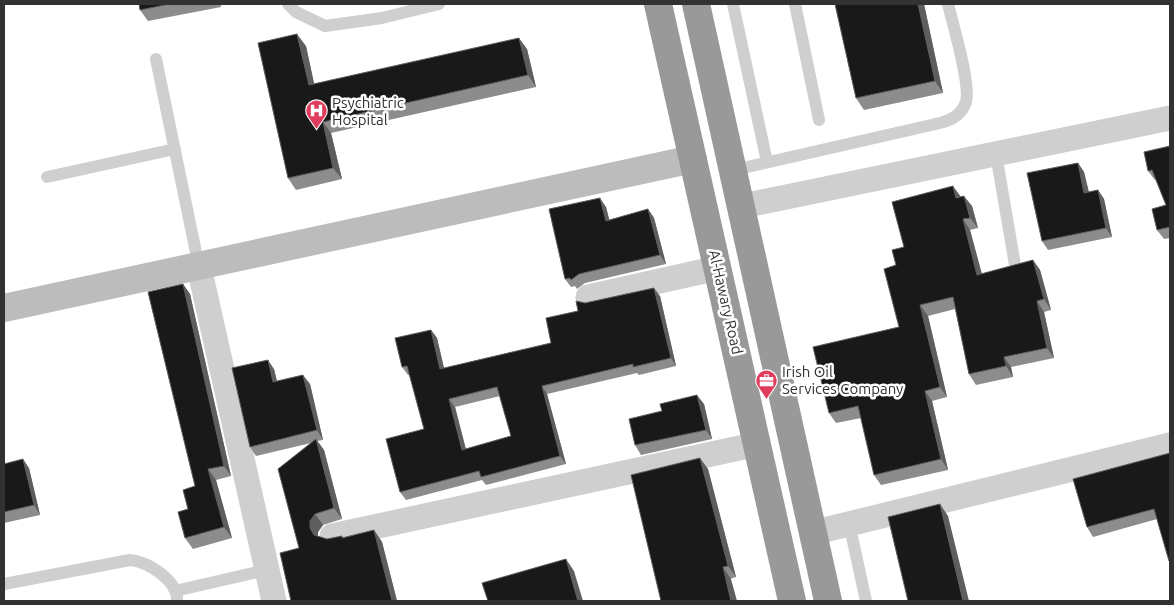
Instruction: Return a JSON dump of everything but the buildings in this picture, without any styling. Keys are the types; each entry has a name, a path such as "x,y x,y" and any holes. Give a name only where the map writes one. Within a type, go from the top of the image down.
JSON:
{"highway":[{"name":"Al-Hawary Road","path":"658,4 792,601"},
{"path":"696,4 828,601"}],"street":[{"path":"742,206 1170,118"},
{"path":"4,308 693,159"},
{"path":"199,267 274,601"},
{"path":"588,297 718,268"},
{"path":"332,536 758,444"},
{"path":"812,533 1170,445"}],"lane":[{"path":"288,4 296,12 325,26 382,18 439,4"},
{"path":"733,4 767,162"},
{"path":"795,4 819,120"},
{"path":"734,170 940,123 956,116 965,104 966,88 948,4"},
{"path":"156,59 199,267"},
{"path":"48,177 175,149"},
{"path":"996,154 1015,265"},
{"path":"849,523 866,601"},
{"path":"4,584 130,560 154,568 176,596 266,570"}],"place":[{"name":"Psychiatric Hospital","path":"316,130"},
{"name":"Irish Oil Services Company","path":"766,399"}]}
